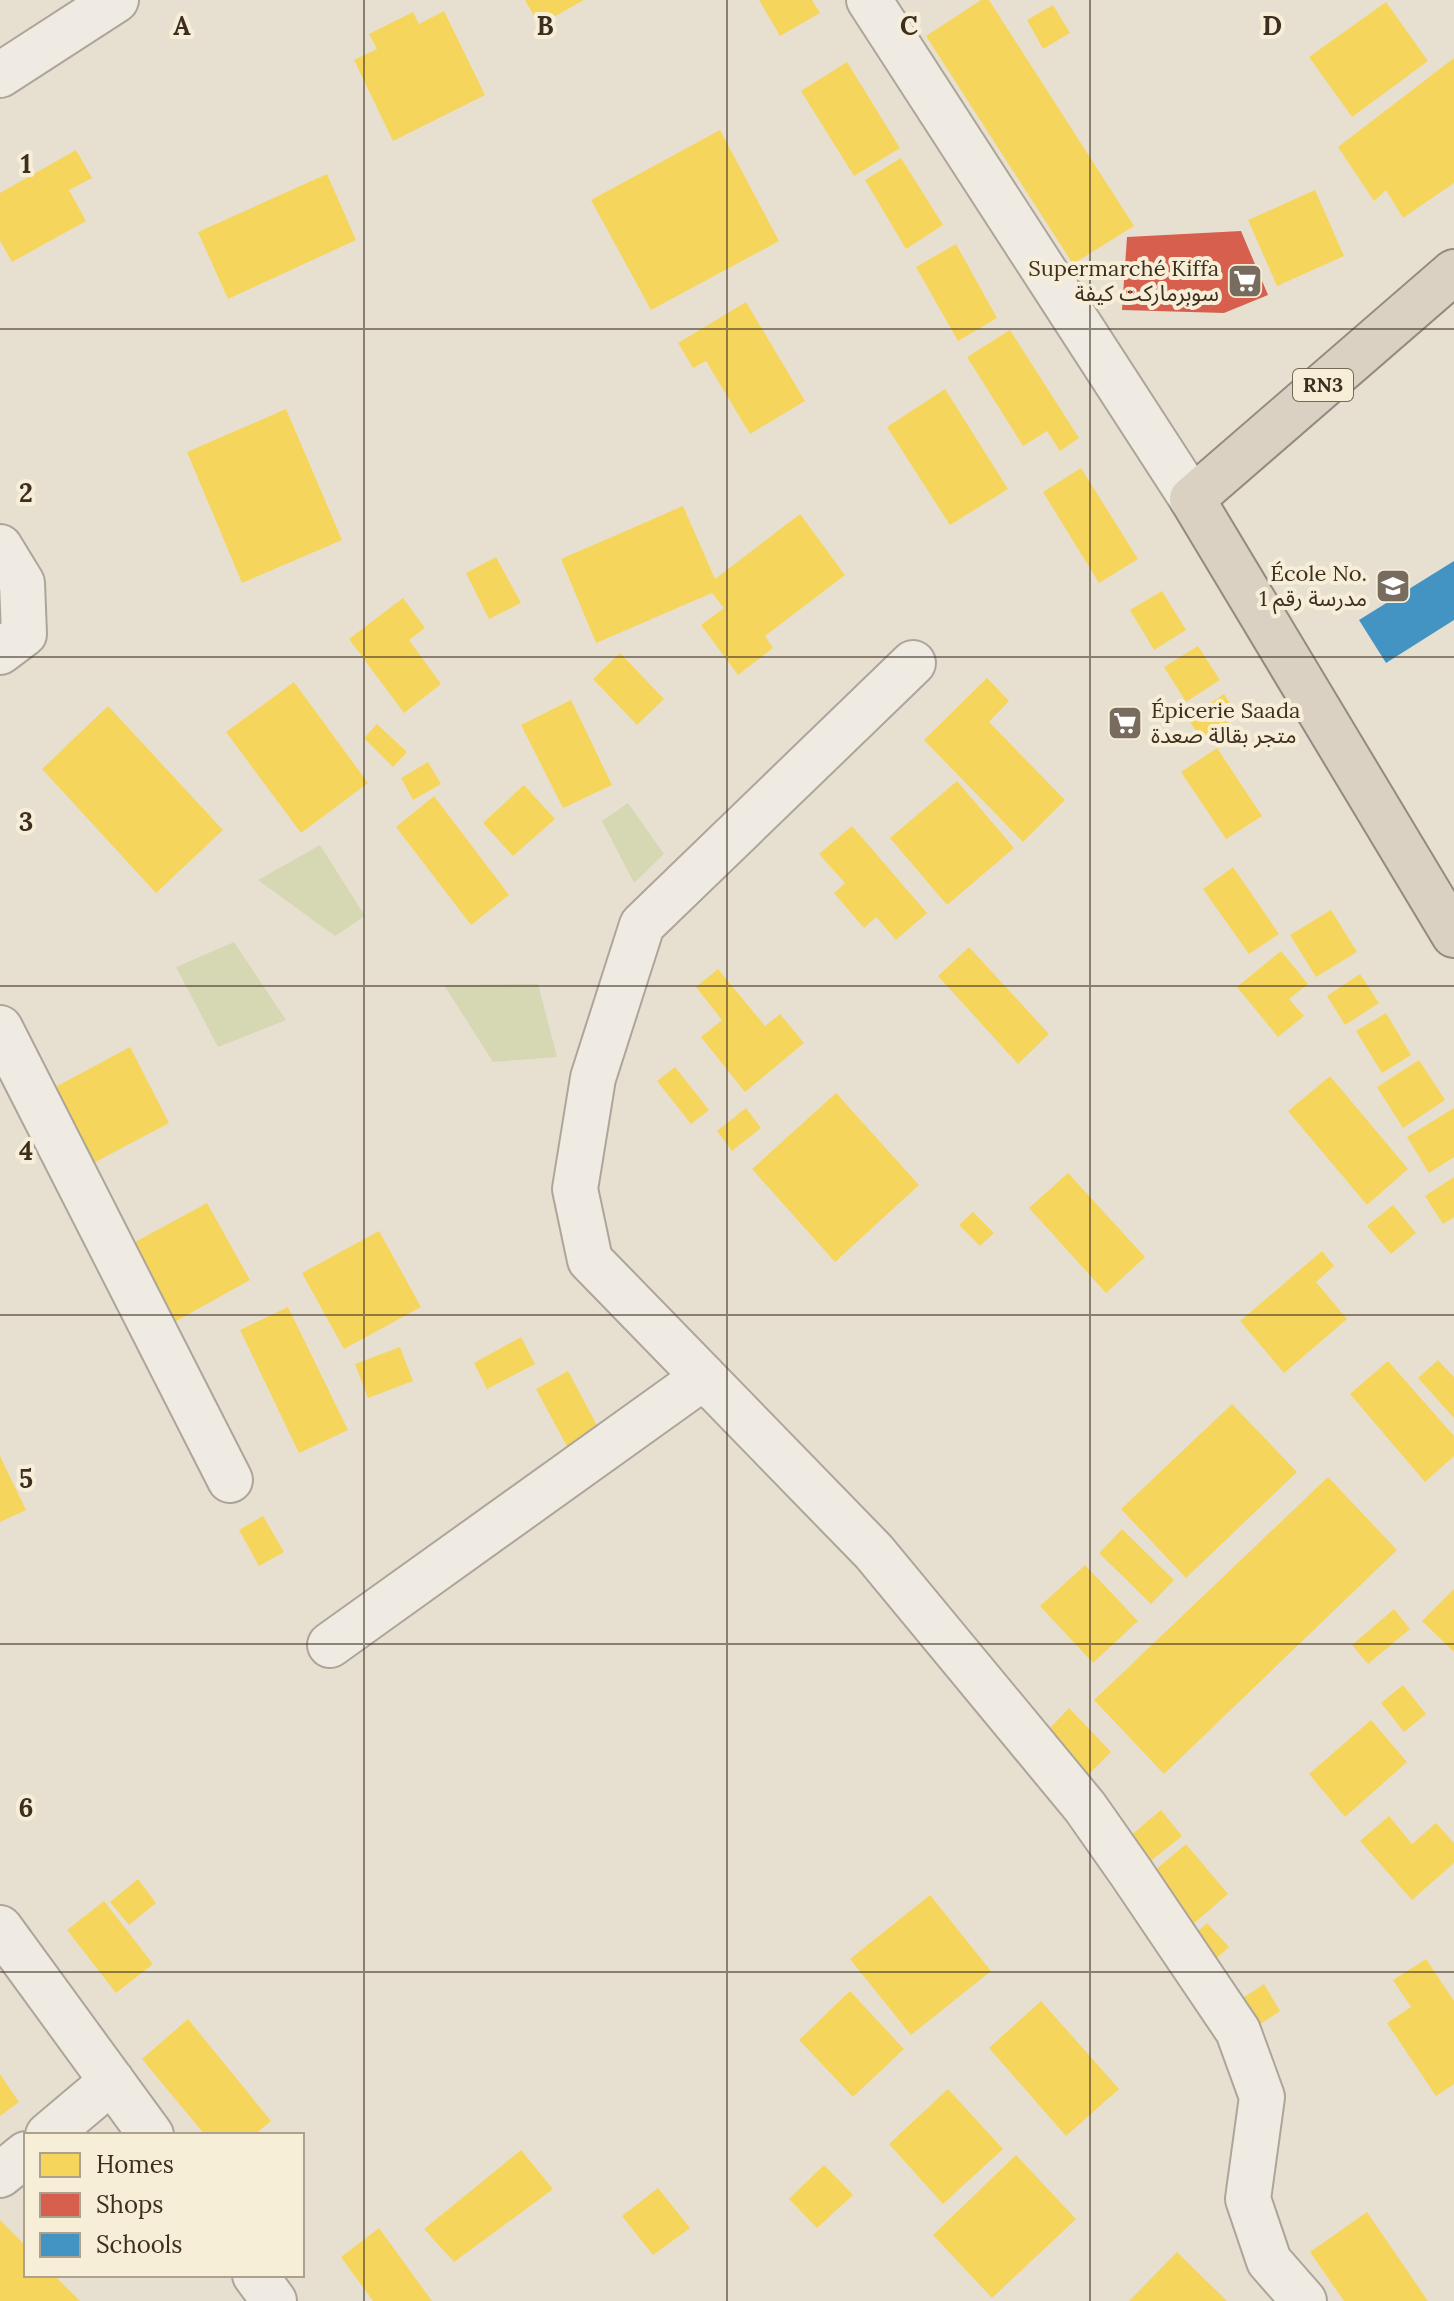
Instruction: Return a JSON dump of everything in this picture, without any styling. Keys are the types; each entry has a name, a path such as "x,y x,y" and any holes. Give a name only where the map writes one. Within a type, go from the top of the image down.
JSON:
{"highway":[{"name":"RN3","path":"1192,499 1454,272"},
{"path":"1192,499 1454,935"}],"street":[{"path":"0,75 116,0"},
{"path":"869,0 1192,499"},
{"path":"0,547 22,583 24,634 0,652"},
{"path":"913,663 642,925 593,1078 575,1189 590,1260 874,1552 1085,1807 1238,2031 1262,2097 1248,2199 1269,2261 1304,2301"},
{"path":"0,1028 230,1480"},
{"path":"330,1645 704,1377"},
{"path":"0,1928 150,2133"},
{"path":"50,2133 112,2081"},
{"path":"0,2175 24,2156"},
{"path":"256,2277 274,2301"}],"green space":[{"path":"628,803 664,854 634,883 602,821"},
{"path":"320,845 365,916 335,936 258,880"},
{"path":"234,942 286,1020 218,1047 176,967"},
{"path":"538,984 557,1057 493,1062 444,985"}],"building: Homes":[{"path":"525,0 584,0 539,25"},
{"path":"759,0 812,0 820,13 780,36"},
{"path":"981,0 989,0 1134,226 1073,264 926,36"},
{"path":"1386,2 1428,61 1352,117 1309,57"},
{"path":"1053,5 1070,33 1043,49 1027,20"},
{"path":"444,11 485,95 393,141 354,60 377,49 369,34 413,12 419,24"},
{"path":"1454,58 1454,183 1403,218 1386,190 1374,201 1338,147"},
{"path":"847,62 900,148 854,176 801,91"},
{"path":"720,130 779,241 651,310 591,200"},
{"path":"76,150 92,178 69,190 86,221 12,262 0,241 0,193"},
{"path":"901,158 943,225 906,249 865,180"},
{"path":"327,174 356,240 228,299 198,232"},
{"path":"1315,190 1344,256 1277,286 1248,220"},
{"path":"956,244 997,318 958,341 916,267"},
{"path":"746,302 805,401 750,434 706,361 693,368 678,343"},
{"path":"1010,330 1079,438 1060,451 1047,431 1023,446 967,357"},
{"path":"945,389 1008,489 950,525 887,427"},
{"path":"286,409 342,540 242,583 187,452"},
{"path":"1081,468 1138,559 1099,583 1043,492"},
{"path":"683,506 715,579 800,514 845,575 765,636 773,648 738,675 701,625 724,608 712,593 596,643 561,559"},
{"path":"496,557 521,603 489,619 466,573"},
{"path":"1162,591 1186,630 1154,650 1130,610"},
{"path":"403,598 425,628 409,640 441,684 404,713 349,639"},
{"path":"1198,646 1220,680 1186,702 1164,667"},
{"path":"620,653 664,699 637,725 593,679"},
{"path":"987,678 1009,701 989,722 1065,800 1023,842 924,740"},
{"path":"294,682 368,783 301,833 226,732"},
{"path":"1224,694 1238,716 1202,740 1188,719"},
{"path":"571,700 612,785 563,808 521,725"},
{"path":"108,706 223,830 156,893 42,769"},
{"path":"377,724 407,752 393,767 364,738"},
{"path":"1217,748 1262,816 1226,839 1181,772"},
{"path":"428,762 441,784 413,800 401,778"},
{"path":"957,781 1014,848 947,905 890,838"},
{"path":"524,785 555,819 513,856 483,823"},
{"path":"434,796 509,895 471,925 396,827"},
{"path":"852,826 927,913 896,940 876,917 864,928 834,893 845,883 819,854"},
{"path":"1233,867 1279,934 1249,954 1203,889"},
{"path":"1331,910 1357,952 1316,977 1290,935"},
{"path":"969,947 1049,1034 1018,1064 938,976"},
{"path":"1281,951 1308,984 1289,999 1304,1016 1278,1037 1237,987"},
{"path":"718,969 765,1026 780,1014 804,1043 745,1092 701,1037 722,1020 696,987"},
{"path":"1360,974 1379,1003 1345,1025 1327,996"},
{"path":"1386,1013 1411,1055 1382,1073 1356,1031"},
{"path":"130,1047 169,1123 88,1166 48,1091"},
{"path":"1419,1060 1445,1100 1403,1128 1377,1087"},
{"path":"675,1067 709,1110 691,1124 657,1081"},
{"path":"1330,1076 1408,1169 1367,1205 1288,1111"},
{"path":"836,1093 919,1185 835,1262 752,1169"},
{"path":"746,1108 761,1128 732,1151 717,1131"},
{"path":"1454,1108 1454,1157 1429,1173 1407,1137"},
{"path":"1068,1173 1145,1257 1106,1293 1029,1208"},
{"path":"1454,1177 1454,1217 1443,1224 1425,1196"},
{"path":"207,1203 250,1280 169,1325 126,1247"},
{"path":"1393,1205 1416,1233 1391,1254 1367,1226"},
{"path":"973,1212 994,1233 980,1246 959,1225"},
{"path":"379,1231 421,1307 344,1349 302,1273"},
{"path":"1322,1251 1334,1266 1316,1282 1347,1319 1284,1373 1240,1321"},
{"path":"288,1307 348,1430 299,1453 240,1330"},
{"path":"521,1337 535,1364 487,1389 474,1363"},
{"path":"400,1347 413,1381 368,1398 355,1364"},
{"path":"1438,1360 1454,1377 1454,1418 1418,1378"},
{"path":"1388,1361 1454,1436 1454,1456 1425,1482 1350,1394"},
{"path":"568,1371 601,1433 569,1450 536,1389"},
{"path":"1232,1404 1297,1472 1186,1578 1121,1509"},
{"path":"0,1456 26,1510 0,1522"},
{"path":"1328,1477 1397,1550 1164,1774 1094,1700"},
{"path":"263,1516 284,1552 259,1566 239,1530"},
{"path":"1122,1529 1174,1580 1151,1604 1099,1553"},
{"path":"1085,1565 1138,1621 1093,1663 1040,1606"},
{"path":"1454,1589 1454,1652 1422,1621"},
{"path":"1394,1609 1410,1629 1368,1664 1352,1645"},
{"path":"1403,1685 1426,1714 1404,1732 1381,1703"},
{"path":"1069,1708 1111,1752 1087,1776 1045,1733"},
{"path":"1371,1720 1407,1762 1345,1817 1309,1774"},
{"path":"1161,1810 1182,1836 1137,1872 1117,1847"},
{"path":"1389,1816 1412,1844 1436,1823 1454,1843 1454,1863 1412,1900 1360,1841"},
{"path":"1186,1844 1228,1894 1184,1932 1142,1881"},
{"path":"138,1879 156,1903 129,1925 110,1902"},
{"path":"930,1895 991,1971 911,2035 850,1959"},
{"path":"104,1901 153,1964 116,1993 67,1930"},
{"path":"1207,1923 1229,1947 1207,1967 1185,1943"},
{"path":"1426,1959 1454,2001 1454,2084 1436,2096 1387,2023 1411,2007 1393,1980"},
{"path":"1264,1984 1280,2011 1259,2025 1243,1998"},
{"path":"850,1991 904,2049 853,2097 799,2040"},
{"path":"1041,2001 1119,2089 1066,2136 989,2048"},
{"path":"188,2019 271,2121 256,2133 203,2133 142,2059"},
{"path":"0,2074 19,2102 0,2116"},
{"path":"948,2089 1003,2149 943,2204 889,2144"},
{"path":"521,2150 553,2189 454,2262 424,2229"},
{"path":"1016,2155 1076,2219 992,2298 933,2235"},
{"path":"824,2165 853,2195 817,2228 789,2199"},
{"path":"658,2188 690,2228 653,2255 622,2216"},
{"path":"1367,2212 1428,2301 1344,2301 1310,2252"},
{"path":"0,2220 24,2244 24,2277 56,2277 80,2301 0,2301"},
{"path":"379,2228 432,2301 373,2301 341,2257"},
{"path":"1177,2252 1227,2301 1129,2301"}],"building: Shops":[{"path":"1241,231 1268,295 1224,313 1122,310 1127,237"}],"building: Schools":[{"path":"1454,561 1454,620 1386,663 1359,620"}],"place":[{"name":"Supermarché Kiffa سوبرماركت كيفة","path":"1245,281"},
{"name":"École No. 1 مدرسة رقم","path":"1393,586"},
{"name":"Épicerie Saada متجر بقالة صعدة","path":"1125,723"}]}
